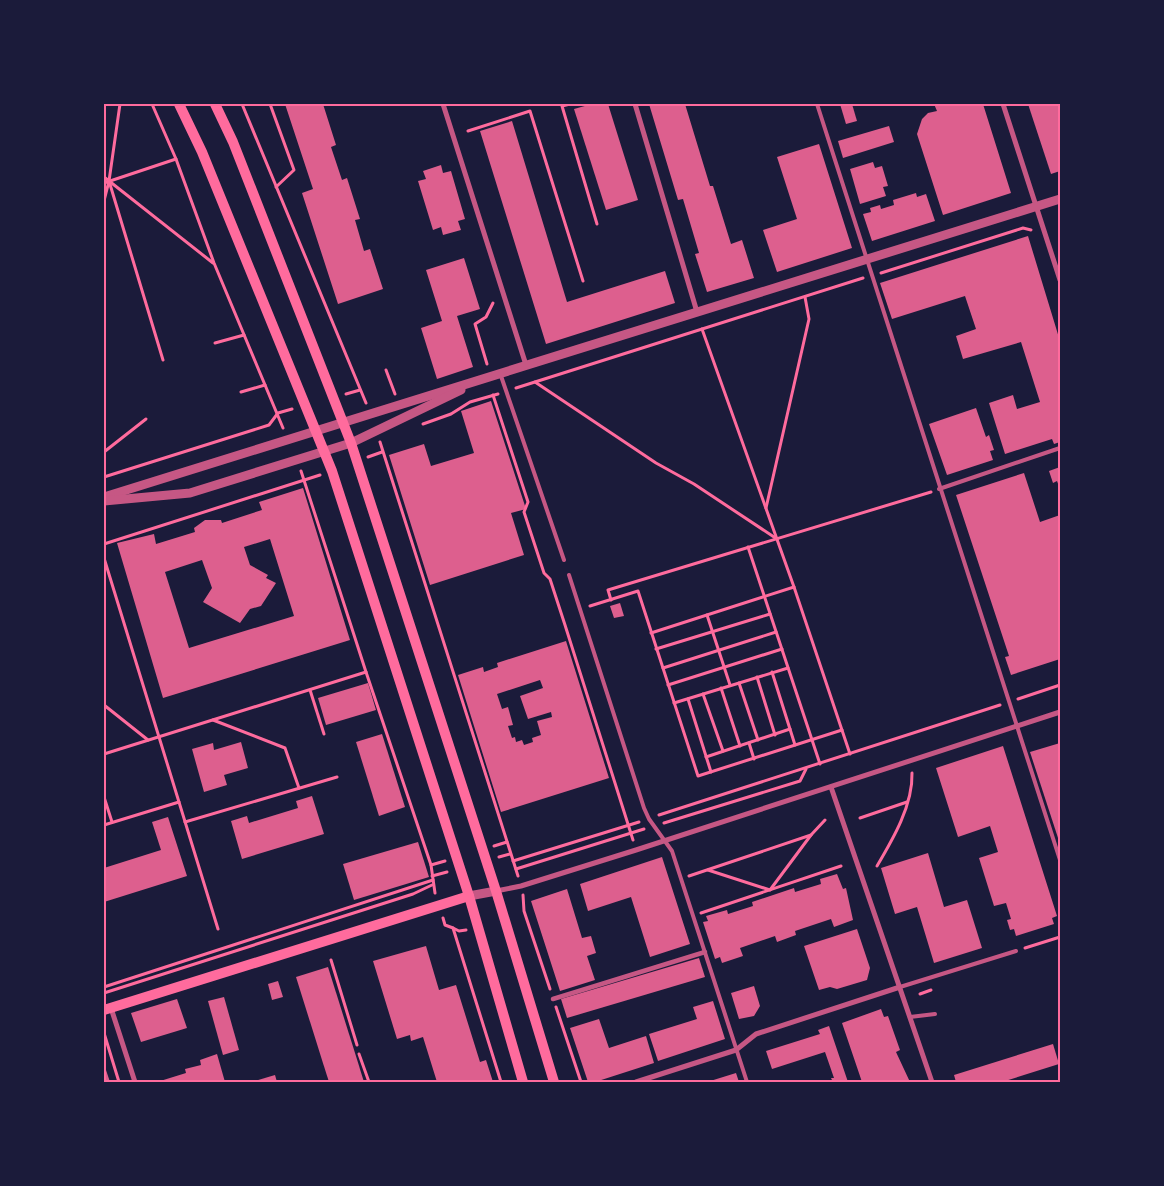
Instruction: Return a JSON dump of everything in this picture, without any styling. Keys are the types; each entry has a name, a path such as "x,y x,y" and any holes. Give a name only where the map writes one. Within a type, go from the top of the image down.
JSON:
{"main road":[{"path":"180,104 202,152 332,471 468,896 523,1082"},
{"path":"215,104 233,142 351,443 496,891 554,1082"},
{"path":"108,1009 468,896"}],"street":[{"path":"443,104 526,365"},
{"path":"635,104 697,312"},
{"path":"1003,104 1060,280"},
{"path":"104,499 370,413 1060,198"},
{"path":"104,499 190,493 324,452 351,443 490,376"},
{"path":"468,896 521,886 1060,712"},
{"path":"830,787 932,1082"},
{"path":"553,999 704,952"},
{"path":"636,1082 736,1050 756,1034 900,987"},
{"path":"108,1009 135,1082"}],"lane":[{"path":"817,104 939,489 1018,726 1060,860"},
{"path":"500,373 564,560"},
{"path":"939,489 1060,448"},
{"path":"569,575 644,808 649,819 672,851 747,1082"},
{"path":"900,987 1016,951"},
{"path":"910,1017 934,1014"}],"path":[{"path":"104,201 109,181 120,104"},
{"path":"152,104 176,159 214,263 288,439"},
{"path":"242,104 370,413"},
{"path":"270,104 294,170 276,187"},
{"path":"570,104 562,106 597,224"},
{"path":"468,131 530,111 583,281"},
{"path":"104,183 176,159"},
{"path":"104,177 214,263"},
{"path":"109,181 163,360"},
{"path":"414,428 451,414 470,402 1023,228 1031,230"},
{"path":"766,508 809,319 805,297"},
{"path":"488,365 474,324 486,317 493,303"},
{"path":"702,329 794,587 850,754"},
{"path":"215,343 244,335"},
{"path":"386,370 395,395"},
{"path":"534,382 656,463 694,484 777,539"},
{"path":"241,392 265,384"},
{"path":"493,395 528,502 524,512 544,573 550,579 565,624 636,850"},
{"path":"104,477 269,425 278,413"},
{"path":"104,452 146,419"},
{"path":"376,431 521,886 524,911 581,1082"},
{"path":"381,446 389,441"},
{"path":"356,461 382,452"},
{"path":"296,460 306,480 366,672 431,864 432,885 445,925 452,928 501,1082"},
{"path":"104,544 332,471"},
{"path":"611,600 608,590 921,495"},
{"path":"748,547 820,764"},
{"path":"104,558 218,929"},
{"path":"104,569 105,564"},
{"path":"651,633 794,587"},
{"path":"580,610 638,591 698,776 842,730"},
{"path":"656,649 770,614"},
{"path":"707,615 730,685"},
{"path":"663,668 776,632"},
{"path":"668,685 782,649"},
{"path":"674,703 788,668"},
{"path":"104,754 366,672"},
{"path":"772,672 795,746"},
{"path":"757,677 775,735"},
{"path":"739,683 758,740"},
{"path":"800,781 806,769 1060,685"},
{"path":"722,688 740,746"},
{"path":"310,689 324,734"},
{"path":"703,694 723,751"},
{"path":"688,698 711,772"},
{"path":"104,705 148,740"},
{"path":"212,720 285,748 299,788"},
{"path":"706,756 790,730"},
{"path":"749,743 754,759"},
{"path":"877,866 889,847 908,802 913,787 912,773"},
{"path":"185,822 337,776"},
{"path":"104,797 112,822"},
{"path":"104,825 179,802"},
{"path":"860,818 908,802"},
{"path":"770,890 810,835 825,820"},
{"path":"681,879 810,835"},
{"path":"693,916 842,866"},
{"path":"707,870 770,890"},
{"path":"104,987 433,880"},
{"path":"104,993 394,900 432,885"},
{"path":"1016,951 1060,937"},
{"path":"331,960 357,1045"},
{"path":"104,1033 119,1082"},
{"path":"359,1054 369,1082"}],"building":[{"path":"285,104 323,104 336,145 331,147 342,180 347,178 360,219 355,220 364,251 370,249 383,289 338,304 302,193 313,189"},
{"path":"592,104 608,104 638,200 606,210 574,109"},
{"path":"649,104 685,104 710,186 713,186 731,244 742,240 754,278 707,292 695,254 699,253 683,199 678,200"},
{"path":"840,104 852,104 857,121 846,124"},
{"path":"934,104 983,104 1011,193 943,215 917,134 922,119 928,113 937,111"},
{"path":"1028,104 1060,104 1060,171 1051,174"},
{"path":"512,121 567,302 665,271 675,303 546,344 480,131"},
{"path":"889,126 894,142 843,158 838,141"},
{"path":"819,144 852,248 777,272 763,230 797,219 777,157"},
{"path":"873,162 875,168 882,166 888,186 883,187 886,196 860,204 850,169"},
{"path":"441,165 443,173 451,171 465,219 458,221 461,230 443,235 441,227 433,230 418,181 426,179 423,171"},
{"path":"916,193 917,197 926,194 935,221 872,241 863,214 871,212 870,208 880,205 881,209 894,205 893,200"},
{"path":"1028,236 1060,341 1060,442 1054,444 1052,439 1005,454 989,403 1013,395 1017,409 1040,402 1021,342 963,359 956,336 976,329 965,296 892,319 880,283"},
{"path":"464,258 480,309 457,316 473,367 437,379 421,328 442,321 426,270"},
{"path":"491,401 526,509 511,513 524,555 430,585 389,455 424,444 431,466 474,453 461,411"},
{"path":"976,408 986,437 989,435 994,450 990,451 993,460 947,475 929,424"},
{"path":"1060,467 1060,489 1057,481 1053,483 1049,471"},
{"path":"1024,473 1040,522 1060,515 1060,659 1011,675 1005,657 1009,656 956,495"},
{"path":"303,488 350,640 163,698 117,543 154,534 156,544 195,532 194,528 205,520 221,520 222,523 262,510 259,502","holes":["270,539 294,616 189,648 165,572 202,560 212,588 203,602 240,623 250,609 261,606 276,583 266,578 268,575 250,565 244,547"]},
{"path":"620,603 624,616 614,618 610,606"},
{"path":"566,641 609,778 501,812 458,675 483,667 484,672 498,667 497,663","holes":["540,680 543,688 520,696 528,719 551,712 552,717 537,721 541,735 532,738 533,742 524,745 522,740 516,742 515,737 512,738 508,726 513,725 508,707 502,709 497,694"]},
{"path":"368,683 376,710 326,725 318,698"},
{"path":"382,734 405,807 379,816 356,742"},
{"path":"241,742 248,768 224,775 227,785 204,792 192,749 213,743 214,750"},
{"path":"1060,743 1060,844 1030,752"},
{"path":"1003,746 1057,916 1052,918 1054,924 1016,936 1014,929 1010,930 1007,920 1011,919 1006,903 994,906 979,858 998,852 990,826 958,837 936,768"},
{"path":"312,796 324,834 242,859 231,821 247,816 249,823 298,808 296,801"},
{"path":"168,817 187,876 104,902 104,868 161,850 152,822"},
{"path":"418,842 429,877 354,900 343,864"},
{"path":"928,853 944,907 967,900 982,948 934,963 917,907 895,914 881,868"},
{"path":"662,857 690,944 650,957 631,897 588,911 580,884"},
{"path":"837,874 843,889 846,888 853,920 834,927 831,919 795,931 796,935 777,942 775,936 740,948 743,956 722,963 720,957 715,959 703,922 708,921 706,916 727,910 728,914 753,906 752,902 794,888 795,892 821,884 820,879"},
{"path":"567,889 582,938 591,936 596,953 587,956 595,980 560,991 531,901"},
{"path":"857,929 870,968 867,980 837,989 830,987 819,990 804,946"},
{"path":"426,946 439,990 456,985 480,1062 486,1060 493,1082 437,1082 423,1037 411,1041 410,1035 397,1039 373,961"},
{"path":"699,958 705,977 567,1018 561,999"},
{"path":"328,967 364,1082 329,1082 296,977"},
{"path":"278,981 283,997 272,1000 268,984"},
{"path":"754,986 760,1006 754,1016 739,1019 731,993"},
{"path":"224,997 239,1050 223,1055 208,1001"},
{"path":"177,999 187,1028 141,1042 131,1013"},
{"path":"713,1001 725,1039 658,1061 649,1034 697,1019 693,1007"},
{"path":"881,1009 884,1017 888,1016 900,1050 896,1052 910,1082 862,1082 842,1023"},
{"path":"599,1019 609,1048 646,1036 654,1063 595,1082 588,1082 570,1028"},
{"path":"829,1026 848,1082 833,1082 831,1078 834,1078 825,1052 772,1069 766,1051 820,1034 818,1030"},
{"path":"1053,1044 1059,1064 1002,1082 956,1082 954,1075"},
{"path":"217,1054 225,1082 157,1082 186,1073 185,1069 201,1065 200,1060"},
{"path":"104,1064 110,1082 104,1082"},
{"path":"736,1073 739,1082 707,1082"},
{"path":"275,1075 277,1082 251,1082"}]}
